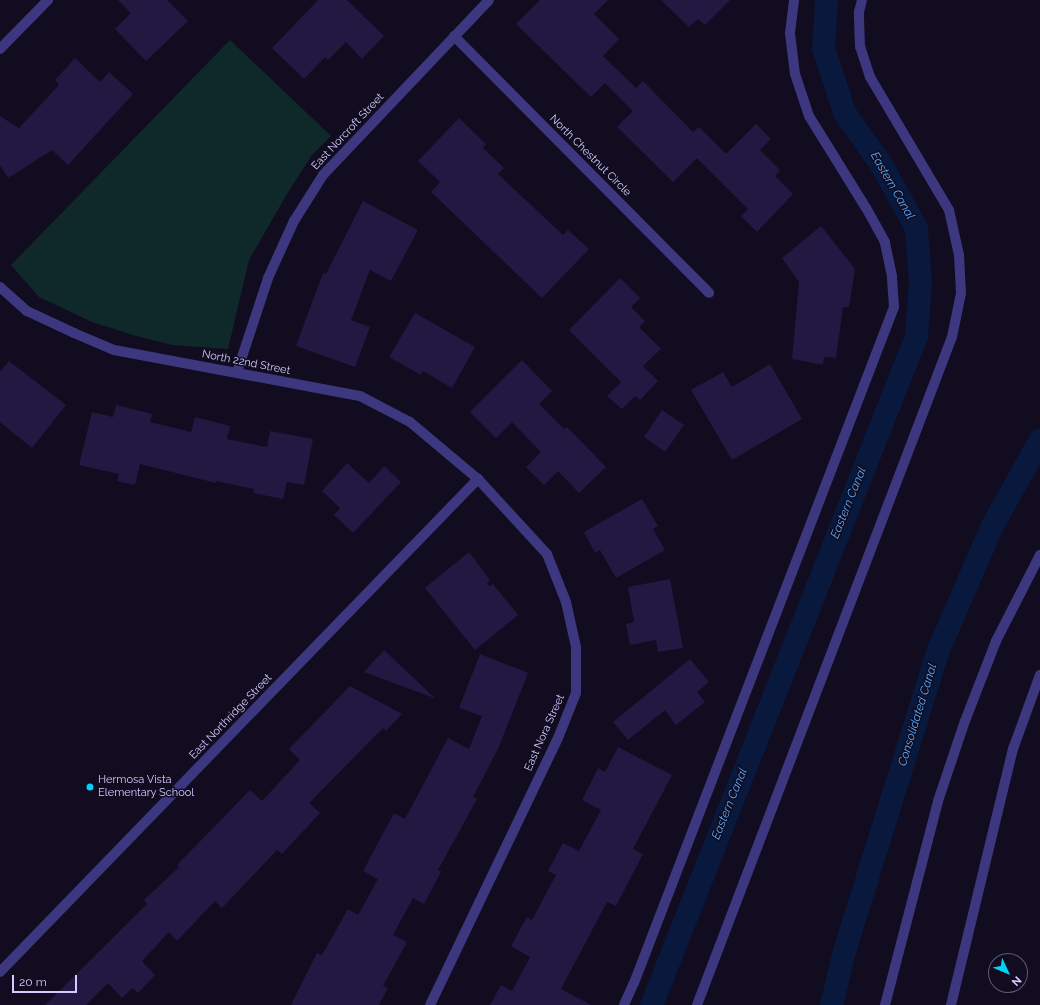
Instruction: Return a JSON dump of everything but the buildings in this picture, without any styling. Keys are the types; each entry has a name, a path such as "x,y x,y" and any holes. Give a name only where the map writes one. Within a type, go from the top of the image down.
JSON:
{"street":[{"path":"0,49 48,0"},
{"name":"East Norcroft Street","path":"238,372 268,278 294,221 323,175 489,0"},
{"path":"624,1005 637,975 894,307 892,276 885,242 806,110 794,68 790,33 794,0"},
{"path":"697,1005 952,337 961,293 959,256 949,210 870,77 860,47 860,12 862,0"},
{"name":"North Chestnut Circle","path":"454,36 709,293"},
{"name":"North 22nd Street","path":"0,287 13,300 27,310 74,333 114,350 360,396 410,422 478,479"},
{"name":"East Northridge Street","path":"0,972 478,479"},
{"name":"East Nora Street","path":"430,1005 558,738 576,693 574,640 566,602 547,554 478,479"},
{"path":"885,1005 938,801 965,721 996,641 1040,555"},
{"path":"951,1005 1014,749 1040,675"}],"green space":[{"path":"230,40 331,136 312,155 287,194 249,260 228,349 172,345 133,335 92,322 39,297 11,265"}],"waterway":[{"name":"Eastern Canal","path":"651,1005 916,336 920,282 916,228 882,166 844,112 823,48 826,0"},
{"name":"Consolidated Canal","path":"831,1005 843,954 937,652 992,525 1040,439"}],"place":[{"name":"Hermosa Vista Elementary School","path":"90,787"}]}
